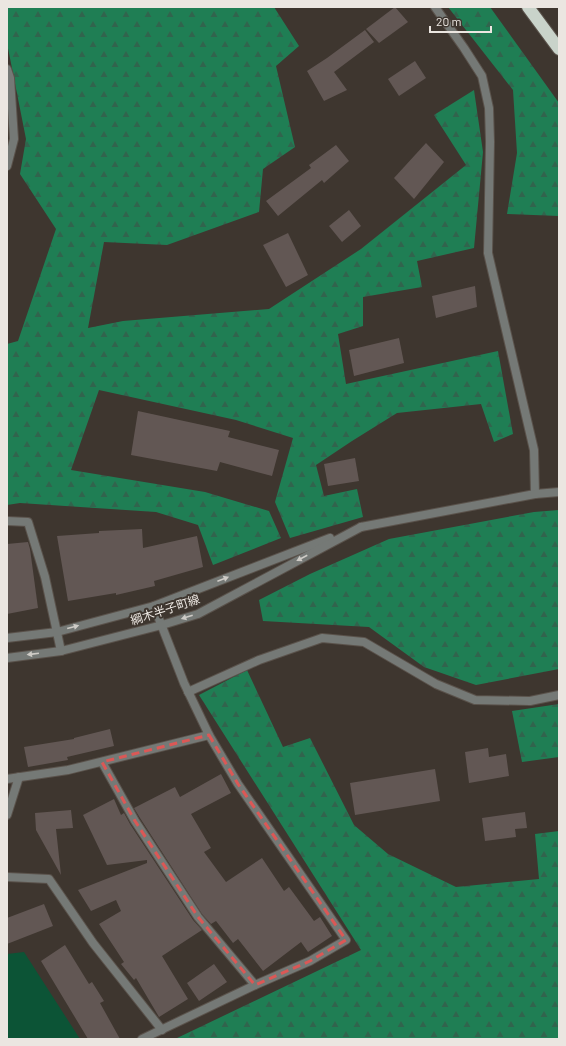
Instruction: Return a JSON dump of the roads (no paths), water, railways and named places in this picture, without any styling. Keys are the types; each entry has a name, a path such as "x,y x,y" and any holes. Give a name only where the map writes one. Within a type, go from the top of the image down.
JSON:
{"highway":[{"path":"528,7 559,49"}],"street":[{"path":"435,7 482,76 488,108 490,142 488,253 534,450 535,494"},
{"path":"7,69 10,78 14,139 7,166"},
{"path":"7,638 57,632 154,606 361,526 535,494 559,492"},
{"path":"7,521 28,522 45,577 61,651"},
{"name":"綱木半子町線","path":"7,658 61,651 162,625 198,614 361,526"},
{"path":"142,1039 255,985 310,961 346,940 238,784 209,735 188,692 154,606"},
{"path":"188,692 259,660 322,638 364,642 436,684 475,700 530,701 559,695"},
{"path":"7,779 68,770 209,735"},
{"path":"102,762 135,821 198,917 255,985"},
{"path":"7,815 19,777"},
{"path":"7,877 49,879 93,943 162,1030"}]}
